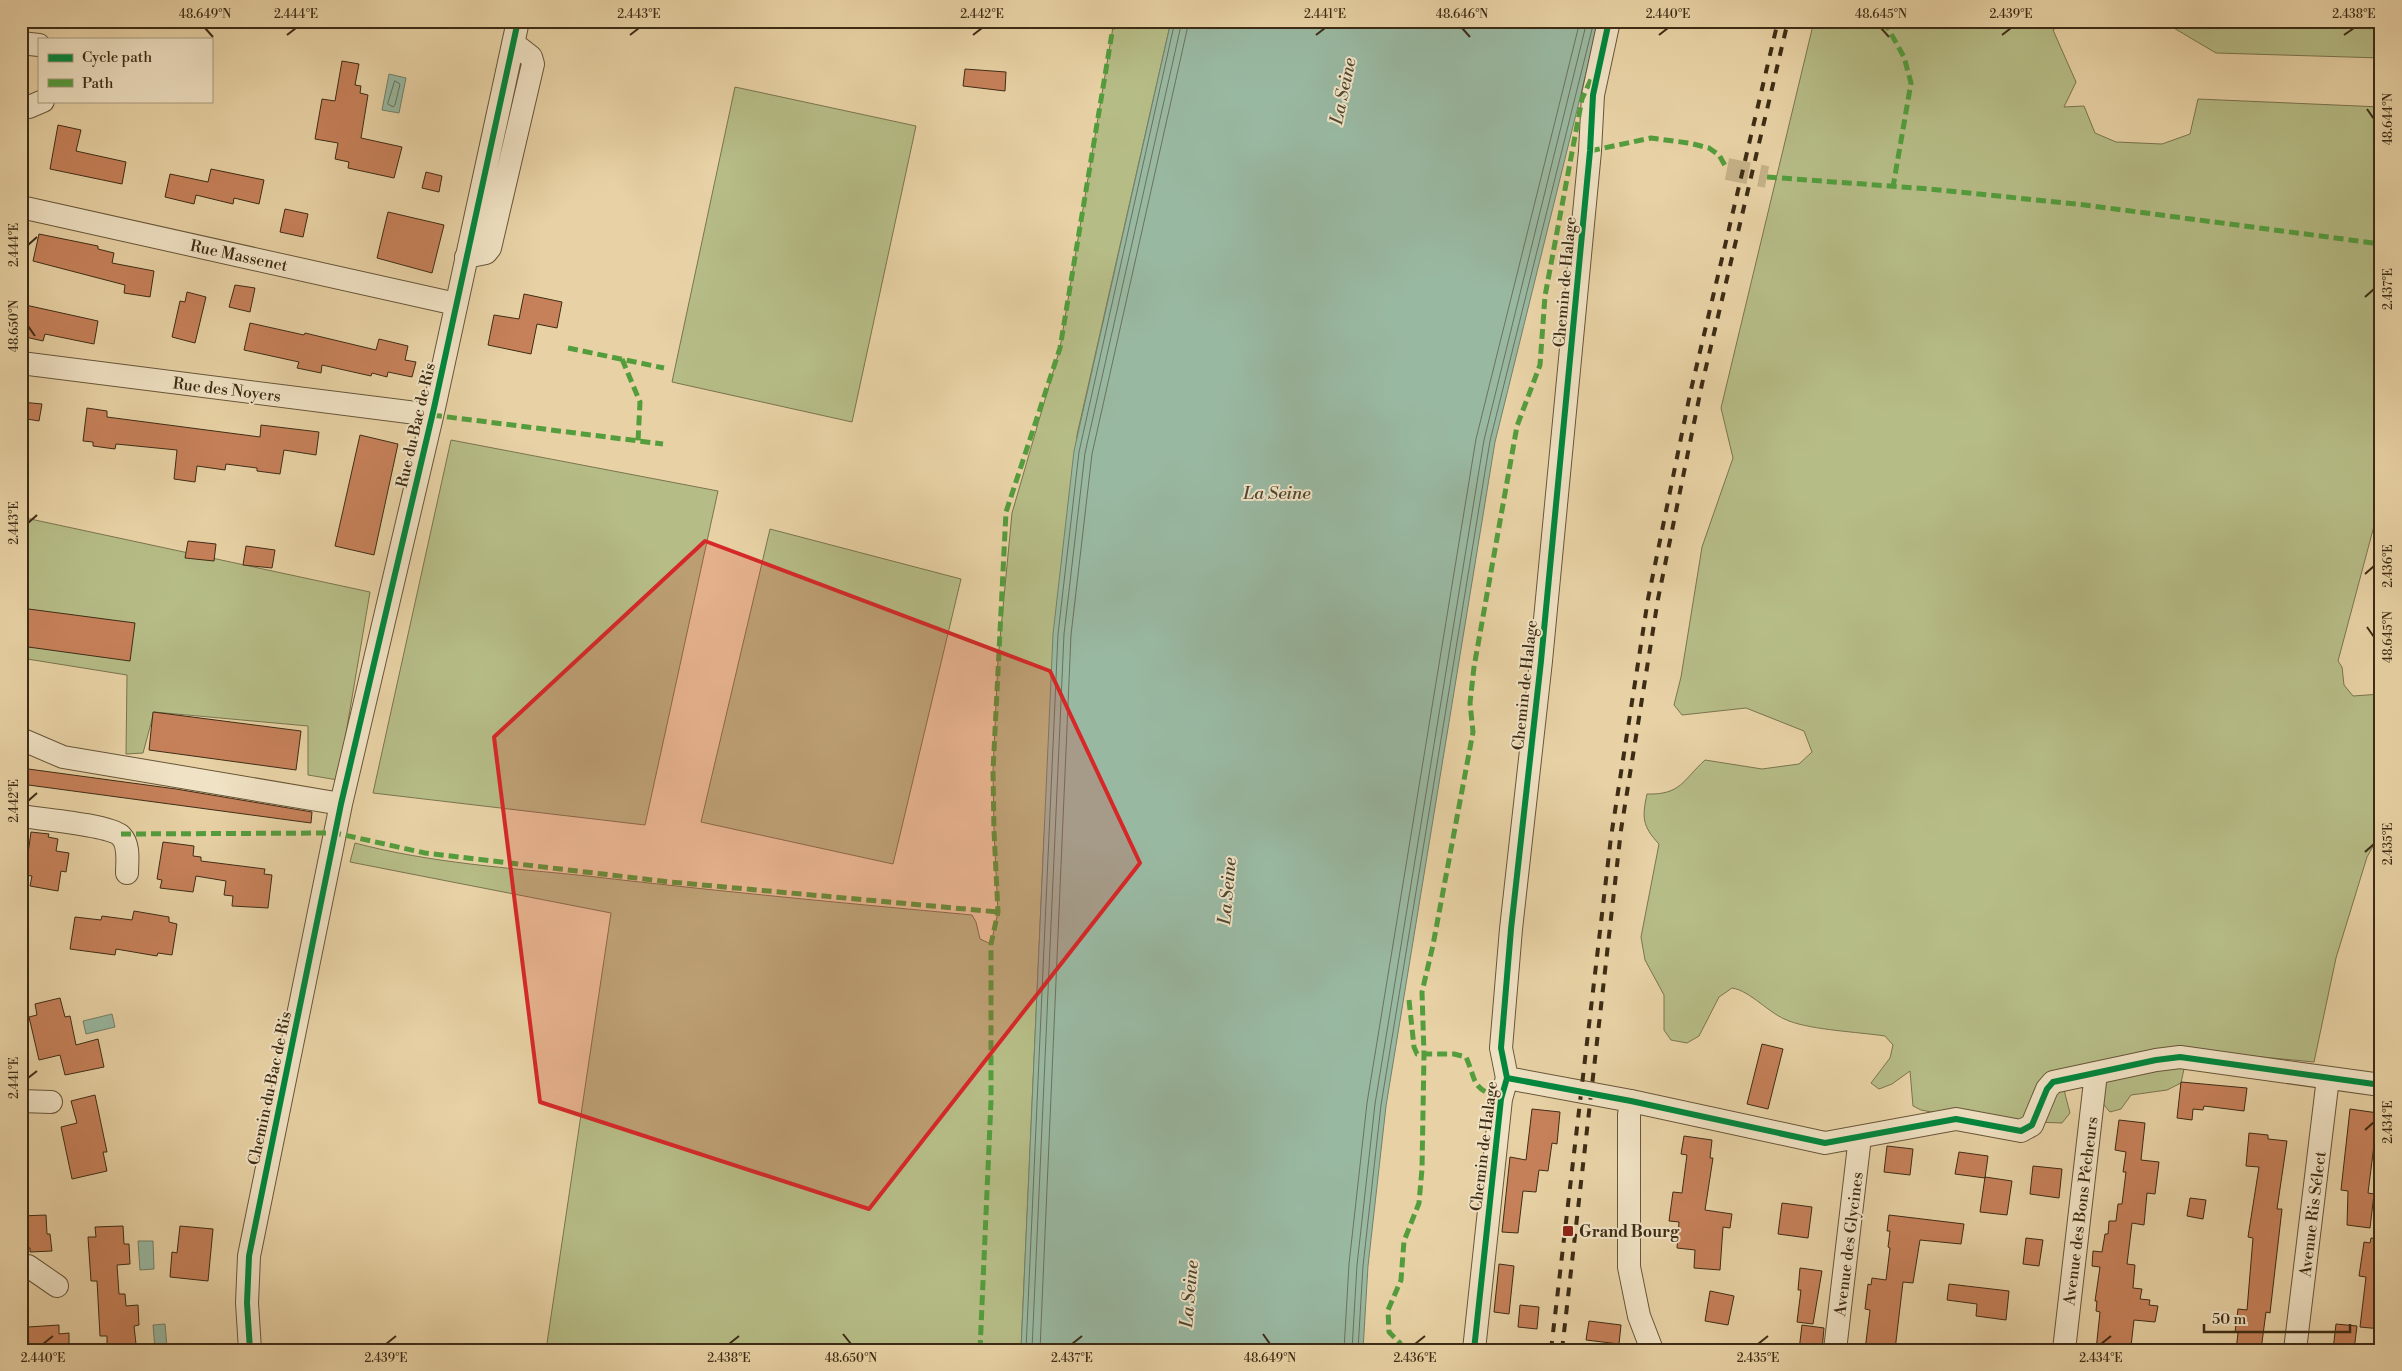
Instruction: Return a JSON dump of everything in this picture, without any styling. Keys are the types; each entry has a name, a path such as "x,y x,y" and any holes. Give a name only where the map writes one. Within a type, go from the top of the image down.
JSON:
{"street":[{"name":"Chemin de Halage","path":"1474,1350 1500,1099 1507,1078 1501,1048 1511,929 1542,661 1587,180 1593,95 1609,21"},
{"name":"Rue du Bac de Ris","path":"335,833 432,415 515,32"},
{"path":"21,43 38,45"},
{"path":"21,106 29,107 42,102"},
{"name":"Rue Massenet","path":"21,207 456,304"},
{"name":"Rue des Noyers","path":"21,363 432,415"},
{"path":"21,739 63,757 341,804"},
{"path":"21,816 103,828 121,834 127,844 126,873"},
{"name":"Chemin du Bac de Ris","path":"250,1350 247,1303 249,1256 335,833"},
{"path":"1507,1078 1631,1101 1825,1143 1956,1119 2021,1131 2032,1125 2046,1089 2053,1082 2180,1057 2381,1085"},
{"name":"Avenue des Bons Pêcheurs","path":"2064,1350 2096,1073"},
{"name":"Avenue Ris Sélect","path":"2295,1350 2328,1078"},
{"path":"21,1101 52,1102"},
{"path":"1631,1101 1629,1115 1629,1268 1639,1316 1652,1350"},
{"name":"Avenue des Glycines","path":"1834,1350 1860,1137"},
{"path":"21,1266 28,1266 56,1286"}],"highlighted area":[{"path":"705,541 1050,671 1140,863 869,1209 540,1102 494,737"}],"green space":[{"path":"1114,21 1171,21 1077,435 1044,838 1021,1350 546,1350 611,913 350,862 355,843 383,850 470,864 972,915 976,922 980,939 991,944 998,912 993,771 998,660 1012,513 1060,348"},
{"path":"1814,21 2067,21 2053,30 2076,82 2064,107 2084,106 2095,133 2116,142 2162,144 2190,134 2198,99 2381,107 2381,533 2374,526 2338,661 2342,667 2344,685 2353,696 2381,694 2381,832 2367,857 2336,958 2314,1062 2188,1050 2181,1083 2167,1090 2131,1095 2121,1109 2110,1112 2078,1075 2064,1082 2070,1113 2062,1123 1973,1120 1921,1110 1913,1106 1910,1071 1892,1084 1879,1089 1871,1083 1890,1058 1893,1045 1885,1036 1823,1029 1789,1021 1739,990 1732,988 1719,997 1699,1036 1687,1043 1671,1040 1664,1030 1664,995 1645,960 1641,937 1659,844 1646,826 1644,809 1647,794 1658,794 1674,789 1686,780 1705,760 1762,769 1799,764 1812,752 1804,731 1746,708 1682,715 1674,705 1681,677 1702,547 1733,458 1721,408"},
{"path":"2155,21 2381,21 2381,58 2216,53 2167,24"},
{"path":"735,87 916,126 852,422 672,382"},
{"path":"451,440 718,491 645,825 373,793"},
{"path":"21,517 370,592 338,780 308,775 308,726 154,712 143,753 126,754 127,675 21,658"},
{"path":"770,529 961,579 893,864 701,822"}],"water":[{"path":"905,21 947,21 946,27 905,24"},
{"name":"La Seine","path":"1171,21 1599,21 1495,442 1386,1106 1368,1266 1363,1350 1021,1350 1053,634 1074,451"},
{"path":"389,74 406,78 399,113 382,110"},
{"path":"112,1014 115,1027 86,1034 83,1021"},
{"path":"138,1241 153,1241 154,1269 140,1270"},
{"path":"165,1324 167,1348 155,1349 153,1325"}],"building":[{"path":"342,61 359,64 355,85 361,86 360,93 368,95 361,138 402,147 394,178 348,168 349,162 335,159 338,143 315,139 322,99 335,101"},
{"path":"965,69 1006,72 1005,91 963,86"},
{"path":"58,125 81,130 76,151 126,162 122,184 50,169"},
{"path":"211,169 264,180 259,204 234,198 233,204 196,195 194,204 165,197 170,174 208,182"},
{"path":"426,172 442,176 439,192 422,188"},
{"path":"285,209 308,214 303,237 280,232"},
{"path":"388,212 444,225 432,273 377,258"},
{"path":"39,234 98,246 98,249 114,253 112,263 154,271 150,297 124,293 125,285 33,261"},
{"path":"235,285 255,288 250,312 229,307"},
{"path":"187,292 206,297 195,343 172,337 180,301 185,302"},
{"path":"524,294 562,302 557,328 537,324 531,354 488,345 494,315 519,319"},
{"path":"21,304 98,321 94,344 45,334 43,341 21,336"},
{"path":"250,323 304,335 305,333 376,350 379,339 408,346 405,360 416,362 412,377 388,372 387,377 372,373 371,376 322,365 321,373 297,368 299,362 244,350"},
{"path":"21,402 42,404 39,421 21,418"},
{"path":"87,408 107,411 107,417 260,437 261,425 319,432 316,455 284,450 280,474 257,471 257,468 226,464 225,470 197,466 195,482 174,479 177,450 116,444 115,449 93,446 93,442 83,441"},
{"path":"360,435 398,444 374,555 335,546"},
{"path":"188,541 216,544 214,561 185,558"},
{"path":"246,546 275,550 272,568 243,565"},
{"path":"21,608 135,623 130,661 21,646"},
{"path":"153,712 301,731 296,770 149,750"},
{"path":"21,768 176,789 312,812 311,823 21,784"},
{"path":"31,832 49,834 48,837 58,839 56,851 69,853 66,872 61,871 58,891 30,886 32,876 25,875"},
{"path":"163,842 194,846 193,856 201,857 201,861 265,869 264,874 272,875 268,908 232,906 233,896 224,895 226,881 196,876 193,892 160,888 162,880 157,879"},
{"path":"134,911 169,917 169,922 177,924 172,955 158,953 157,956 116,949 115,955 70,949 75,917 101,920 102,916 132,920"},
{"path":"60,998 65,1017 70,1016 76,1045 98,1039 104,1067 65,1075 60,1055 39,1060 29,1017 37,1015 35,1004"},
{"path":"1762,1044 1783,1049 1768,1109 1747,1104"},
{"path":"2181,1082 2247,1088 2244,1111 2204,1106 2203,1110 2193,1109 2192,1120 2177,1118"},
{"path":"95,1095 107,1152 103,1152 107,1171 72,1179 61,1127 77,1123 71,1101"},
{"path":"1532,1109 1560,1112 1557,1144 1552,1143 1548,1171 1539,1170 1536,1192 1523,1191 1518,1233 1502,1232 1510,1157 1526,1160"},
{"path":"2350,1109 2378,1113 2368,1193 2374,1194 2370,1228 2347,1225 2348,1191 2341,1190"},
{"path":"2119,1120 2145,1123 2141,1160 2159,1162 2155,1194 2147,1193 2144,1225 2132,1223 2127,1264 2135,1265 2133,1288 2142,1289 2140,1299 2150,1300 2149,1305 2158,1306 2155,1322 2134,1320 2131,1346 2114,1344 2113,1350 2096,1350 2100,1312 2096,1311 2097,1301 2095,1301 2100,1267 2092,1266 2093,1251 2102,1252 2105,1234 2108,1234 2109,1221 2116,1221 2118,1204 2122,1204 2126,1172 2123,1172 2126,1152 2115,1150"},
{"path":"2249,1133 2268,1135 2268,1139 2287,1141 2277,1209 2282,1209 2270,1313 2266,1312 2261,1350 2236,1350 2238,1333 2235,1332 2238,1309 2247,1310 2253,1238 2248,1237 2259,1167 2246,1166"},
{"path":"1684,1136 1712,1140 1710,1158 1713,1158 1705,1210 1732,1214 1730,1228 1723,1227 1720,1270 1694,1268 1695,1250 1677,1248 1679,1222 1669,1221 1673,1192 1682,1193 1687,1155 1681,1154"},
{"path":"1887,1146 1913,1149 1910,1175 1884,1172"},
{"path":"1959,1152 1988,1156 1985,1178 1955,1174"},
{"path":"2033,1166 2062,1169 2059,1198 2030,1194"},
{"path":"1985,1177 2012,1181 2007,1215 1980,1212"},
{"path":"2190,1198 2206,1200 2203,1219 2187,1216"},
{"path":"1782,1203 1812,1207 1808,1238 1778,1234"},
{"path":"46,1215 47,1234 50,1234 52,1251 30,1252 30,1248 21,1248 21,1216"},
{"path":"1889,1215 1964,1224 1961,1244 1920,1240 1913,1283 1903,1282 1895,1350 1865,1350 1870,1310 1865,1309 1868,1284 1871,1285 1872,1278 1886,1280 1890,1248 1888,1247 1890,1231 1887,1231"},
{"path":"123,1226 124,1244 129,1244 130,1264 117,1265 119,1294 125,1294 126,1306 138,1305 139,1325 134,1326 136,1344 107,1345 107,1336 100,1336 97,1281 91,1281 88,1237 96,1237 95,1227"},
{"path":"180,1226 213,1229 208,1281 170,1277 172,1252 177,1253"},
{"path":"2026,1238 2043,1240 2039,1266 2023,1264"},
{"path":"2371,1238 2381,1239 2381,1329 2360,1327 2366,1277 2359,1276 2364,1242 2370,1243"},
{"path":"1499,1264 1514,1266 1509,1314 1494,1312"},
{"path":"1800,1268 1822,1271 1813,1324 1797,1322 1801,1290 1798,1290"},
{"path":"1949,1284 2009,1291 2006,1320 1976,1316 1977,1304 1947,1300"},
{"path":"1710,1291 1734,1296 1728,1325 1705,1321"},
{"path":"1520,1305 1539,1307 1537,1329 1518,1327"},
{"path":"1589,1321 1621,1325 1619,1344 1586,1340"},
{"path":"2336,1324 2357,1326 2354,1350 2333,1350"},
{"path":"59,1325 59,1334 69,1333 69,1350 29,1350 28,1327"},
{"path":"1802,1325 1824,1328 1822,1350 1799,1350"}],"tunnel":[{"path":"1727,169 1767,177"}],"railway":[{"path":"1551,1350 1611,837 1648,599 1690,394 1778,21"},
{"path":"1562,1350 1621,830 1658,599 1702,384 1788,21"}],"marked path":[{"path":"980,1350 991,1101 991,944 998,912 993,771 1006,512 1060,348 1114,21"},
{"path":"1884,21 1904,57 1911,83 1893,187"},
{"path":"1401,1350 1400,1343 1389,1332 1388,1310 1401,1280 1404,1241 1419,1203 1422,1169 1424,1054 1422,992 1433,945 1473,732 1470,703 1474,667 1517,426 1540,365 1545,296 1582,99 1592,77"},
{"path":"1590,151 1651,138 1689,143 1709,148 1719,155 1727,169"},
{"path":"1767,177 1930,189 2085,205 2381,244"},
{"path":"568,348 664,368"},
{"path":"622,359 640,402 638,441"},
{"path":"432,415 663,444"},
{"path":"121,834 335,833 425,853 670,882 998,912"},
{"path":"1409,1000 1414,1047 1417,1054 1454,1054 1466,1057 1476,1084 1484,1091 1501,1099"}],"cycle path":[{"path":"250,1350 247,1303 249,1256 341,804 434,408 518,21"},
{"path":"1474,1350 1501,1099 1507,1078 1501,1048 1511,929 1541,661 1590,151 1593,95 1609,21"},
{"path":"1507,1078 1631,1101 1825,1143 1956,1119 2021,1131 2032,1125 2047,1089 2053,1082 2156,1060 2180,1057 2381,1085"}],"place":[{"name":"Grand Bourg","path":"1568,1231"}]}
